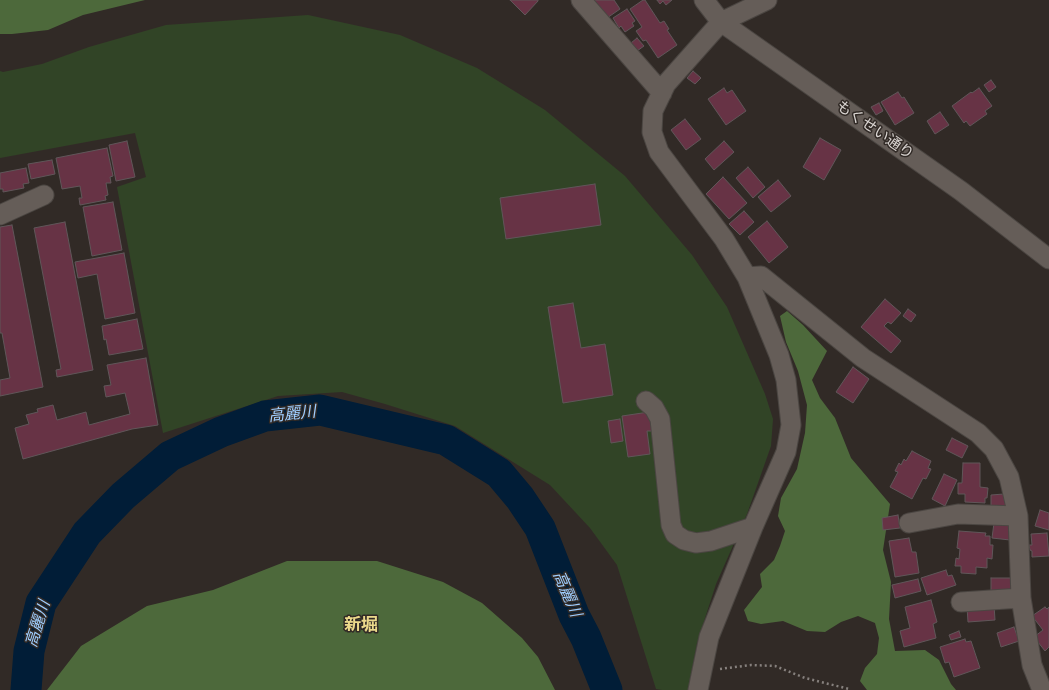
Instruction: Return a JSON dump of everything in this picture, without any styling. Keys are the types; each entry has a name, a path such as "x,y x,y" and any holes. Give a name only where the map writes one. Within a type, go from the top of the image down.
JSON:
{"street":[{"path":"581,0 662,93"},
{"name":"もくせい通り","path":"704,0 721,22 961,191 1049,259"},
{"path":"698,690 709,637 753,527 786,452 791,425 786,380 779,355 747,277 724,239 659,152 652,132 653,111 666,84 721,22 767,0"},
{"path":"0,214 44,195"},
{"path":"747,277 761,276 863,358 978,433 994,450 1009,477 1018,516 1021,598 1032,665 1042,690"},
{"path":"646,401 654,408 660,419 671,525 675,534 684,540 696,543 711,541 753,527"},
{"path":"909,523 958,514 1018,516"},
{"path":"962,602 1021,598"}],"path":[{"path":"701,671 752,665 775,666 805,678 849,689"}],"green space":[{"path":"0,0 145,0 83,15 48,30 0,34"},
{"path":"308,15 400,35 477,68 545,110 625,176 692,255 727,307 765,394 773,419 771,446 747,514 716,584 697,643 688,690 656,689 617,565 590,528 550,485 455,426 342,392 278,396 163,433 117,187 146,177 135,133 0,158 0,71 3,72 42,64 89,47 166,25"},
{"path":"787,311 803,325 827,351 812,380 820,398 835,418 851,458 890,504 883,550 891,582 889,619 895,651 925,650 939,660 951,684 956,690 867,690 860,681 865,668 877,654 879,638 875,623 858,616 841,622 825,632 807,631 783,621 761,624 748,621 744,610 762,587 760,574 774,560 785,531 778,516 781,498 797,469 805,433 807,405 798,371 786,342 780,316"},
{"path":"287,561 377,561 443,582 482,603 522,638 538,657 555,690 47,690 81,646 147,606 213,590"}],"building":[{"path":"510,0 538,0 538,1 525,15"},
{"path":"594,0 614,0 620,9 607,18"},
{"path":"645,0 660,23 664,21 669,29 667,30 677,45 658,58 646,40 643,41 636,31 642,27 630,9"},
{"path":"657,0 672,0 666,5 663,1 660,4"},
{"path":"627,9 635,21 632,23 634,26 625,32 621,26 619,28 613,18"},
{"path":"637,38 644,46 637,51 631,43"},
{"path":"693,71 701,78 695,84 687,78"},
{"path":"991,80 996,87 989,92 984,85"},
{"path":"724,88 727,93 732,90 746,111 726,125 708,99"},
{"path":"979,88 992,106 985,111 987,114 970,126 966,121 964,123 952,106"},
{"path":"898,92 902,98 904,97 914,113 895,125 881,102"},
{"path":"879,103 883,111 876,115 871,107"},
{"path":"940,112 949,125 935,134 927,121"},
{"path":"685,119 701,139 686,150 671,130"},
{"path":"820,138 841,150 824,180 803,167"},
{"path":"127,141 135,177 116,181 109,145"},
{"path":"724,141 734,152 714,170 705,159"},
{"path":"107,148 113,176 110,177 111,183 106,183 108,195 105,196 106,200 80,205 79,198 82,198 80,186 62,189 56,158"},
{"path":"52,160 55,174 31,179 28,164"},
{"path":"748,167 765,187 753,198 736,178"},
{"path":"26,168 29,183 23,184 24,188 3,192 3,189 0,189 0,173"},
{"path":"723,177 747,203 729,219 706,194"},
{"path":"778,180 791,196 771,212 758,197"},
{"path":"595,184 601,225 506,239 500,198"},
{"path":"113,202 122,250 92,256 83,207"},
{"path":"744,211 754,222 740,235 729,224"},
{"path":"767,221 788,247 769,263 748,237"},
{"path":"65,222 93,370 57,377 56,370 61,369 34,228"},
{"path":"12,225 43,387 0,396 0,380 10,378 2,333 0,333 0,227"},
{"path":"124,253 135,313 105,319 97,274 78,278 75,262"},
{"path":"885,299 901,313 891,324 888,322 884,326 901,341 891,353 861,327"},
{"path":"573,303 581,348 605,344 613,395 563,403 548,307"},
{"path":"908,309 916,315 911,322 903,316"},
{"path":"137,319 143,349 109,355 106,339 104,340 102,326"},
{"path":"146,358 158,425 132,429 23,459 15,428 29,424 26,415 38,412 37,409 53,405 57,420 86,412 89,425 130,414 125,393 106,397 104,386 111,385 107,365"},
{"path":"853,367 869,379 853,403 836,392"},
{"path":"649,412 652,431 647,431 650,454 628,457 622,416"},
{"path":"620,419 623,441 611,443 608,421"},
{"path":"952,438 968,446 962,458 946,450"},
{"path":"912,451 931,461 928,468 931,469 926,479 923,478 912,499 890,487 898,472 895,471 899,463 901,465 904,459 906,461"},
{"path":"963,463 980,463 980,487 988,488 985,503 965,502 965,494 958,494 958,483 962,483"},
{"path":"944,474 957,480 945,506 932,499"},
{"path":"1004,494 1005,502 1008,502 1008,510 991,510 991,495"},
{"path":"1040,510 1049,513 1049,530 1035,526"},
{"path":"898,515 900,528 883,530 882,518"},
{"path":"994,523 1012,525 1010,540 992,538"},
{"path":"959,531 986,533 985,536 990,536 990,545 993,545 992,559 987,558 987,568 976,567 976,574 961,573 961,566 955,566 956,558 959,559 960,549 957,548"},
{"path":"1047,533 1049,556 1032,557 1032,551 1030,550 1029,545 1032,545 1031,534"},
{"path":"909,538 912,552 916,552 919,573 895,577 889,541"},
{"path":"946,570 948,576 952,575 956,585 927,595 921,578"},
{"path":"991,578 1013,578 1013,595 991,596"},
{"path":"918,579 921,591 895,598 892,585"},
{"path":"931,600 937,622 933,624 936,638 904,647 900,631 910,628 905,607"},
{"path":"994,605 995,620 968,622 967,607"},
{"path":"1045,607 1047,609 1049,607 1049,647 1045,651 1034,637 1043,630 1032,616"},
{"path":"1014,627 1019,641 1001,647 997,633"},
{"path":"959,631 961,637 951,640 949,635"},
{"path":"965,639 966,642 971,641 980,668 954,677 949,662 945,663 940,647"}],"waterway":[{"name":"高麗川","path":"26,690 29,651 41,603 87,533 123,496 170,456 221,432 265,416 320,410 446,440 499,473 520,498 540,528 574,615 586,638 607,690"}],"district":[{"name":"新堀","path":"361,625"}]}
